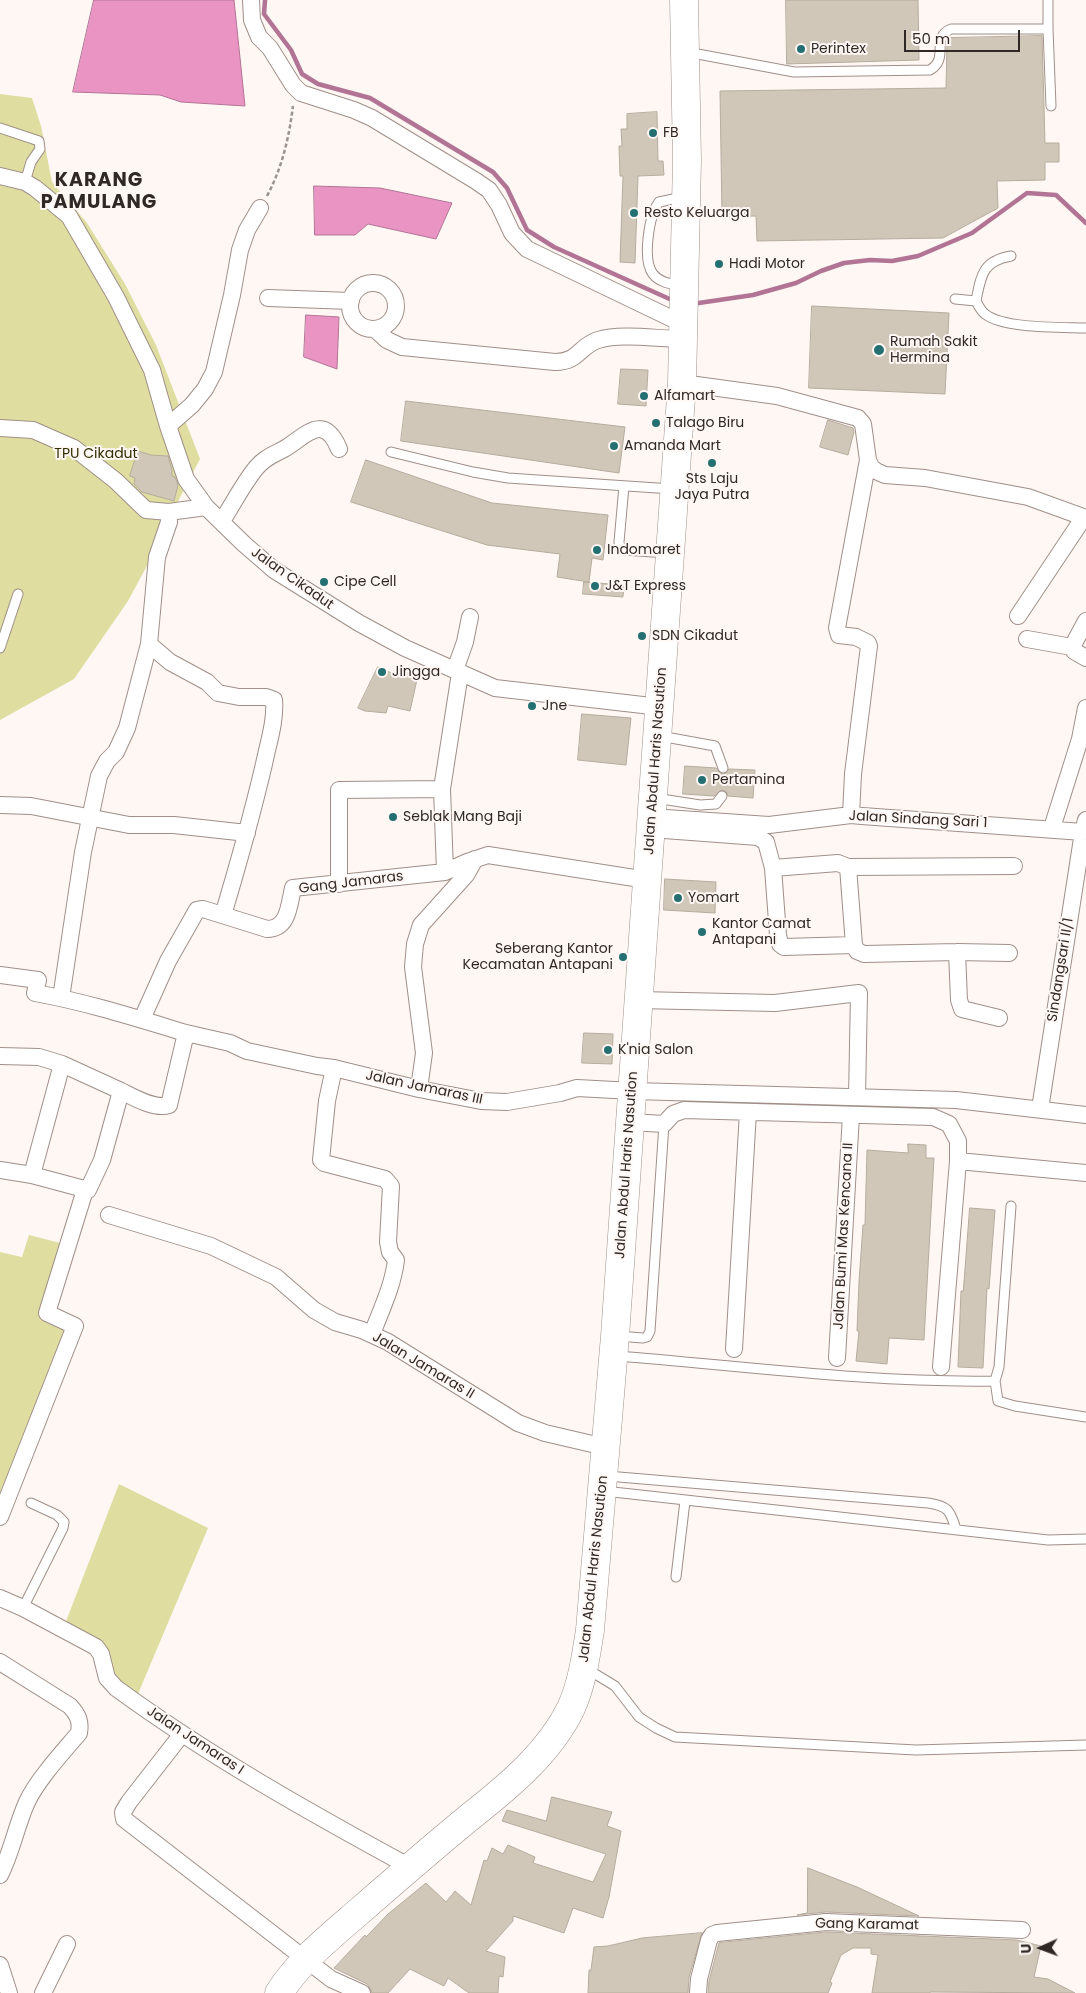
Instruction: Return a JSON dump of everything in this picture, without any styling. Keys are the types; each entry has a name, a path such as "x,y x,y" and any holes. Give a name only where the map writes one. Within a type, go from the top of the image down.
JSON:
{"highway":[{"name":"Jalan Abdul Haris Nasution","path":"278,1993 305,1958 496,1796 540,1753 559,1728 571,1707 584,1667 590,1630 614,1346 682,383 687,197 684,0"}],"street":[{"path":"251,0 252,20 259,37 270,48 293,85 301,93 354,110 372,118 476,181 489,190 499,205 512,233 527,249 683,311"},
{"name":"Jalan Cikadut","path":"0,176 25,182 52,200 69,216 116,297 152,370 186,480 206,507 274,570 338,611 405,648 495,688 660,707"},
{"path":"168,426 192,406 205,389 214,372 232,296 240,250 260,208"},
{"path":"376,283 390,291 396,306 390,322 383,327 375,329 361,326 356,322 350,309 354,294 367,284 376,283"},
{"path":"268,298 351,301"},
{"path":"375,329 387,340 402,347 566,362 596,340 611,337 683,311"},
{"path":"682,383 777,396 858,418 863,424 868,460 837,628 839,635 863,639 869,646 853,774 851,815"},
{"path":"0,428 33,430 74,448 116,481 146,510 169,512 206,507"},
{"path":"222,520 255,469 266,458 285,448 302,435 312,430 322,430 334,438 339,449"},
{"path":"868,460 872,467 885,475 925,478 1028,497 1053,508 1085,517 1018,616"},
{"path":"61,998 82,852 99,776 107,761 116,752 126,728 149,644 157,557 169,522 169,512"},
{"path":"446,872 442,789 458,671 470,617"},
{"path":"1072,647 1086,621"},
{"path":"1027,639 1072,647 1074,651 1086,658"},
{"path":"149,644 170,662 207,682 218,693 238,698 266,697 274,700 268,746 247,833 223,915"},
{"path":"1052,828 1080,739 1086,708"},
{"path":"339,884 338,790 442,789"},
{"path":"0,805 31,806 129,825 174,825 247,833"},
{"path":"652,814 758,837 766,842 773,868 778,935 780,944 784,948 854,944"},
{"name":"Jalan Sindang Sari 1","path":"652,814 769,826 851,815 1052,828 1084,826"},
{"name":"Sindangsari II/1","path":"1040,1109 1084,826"},
{"name":"Gang Jamaras","path":"142,1019 168,961 197,910 223,915 267,929 274,929 280,927 287,914 293,888 446,872 488,855 647,880"},
{"path":"419,1090 424,1053 413,967 415,944 421,925 466,875 475,859"},
{"path":"773,868 838,863 848,866 1014,866"},
{"path":"848,866 854,944 857,951 864,954 1010,953"},
{"path":"957,952 959,1000 962,1009 999,1018"},
{"path":"0,974 38,980 35,994 61,998 142,1019 186,1033 169,1105 162,1106 135,1098 62,1064 39,1057 0,1056"},
{"path":"638,1000 775,1003 859,993 857,1097"},
{"name":"Jalan Jamaras III","path":"186,1033 230,1044 247,1051 334,1068 419,1090 481,1101 507,1102 560,1093 577,1088 956,1100 1086,1115"},
{"path":"32,1175 62,1064"},
{"path":"334,1068 327,1101 321,1160 324,1163 385,1179 391,1186 388,1242 390,1252 396,1260 396,1265 390,1288 372,1334"},
{"path":"0,1517 75,1326 47,1313 85,1190 90,1187 102,1160 121,1091"},
{"path":"630,1122 664,1124 673,1114 684,1110 933,1118 949,1124 958,1141 958,1162 941,1367"},
{"path":"734,1349 748,1112"},
{"name":"Jalan Bumi Mas Kencana II","path":"837,1358 851,1115"},
{"path":"958,1162 1086,1173"},
{"path":"0,1170 32,1175 85,1190"},
{"name":"Jalan Jamaras II","path":"110,1215 211,1246 276,1277 314,1310 336,1322 372,1334 388,1342 518,1423 545,1433 605,1447"},
{"name":"Jalan Jamaras I","path":"0,1598 23,1608 96,1647 101,1654 107,1678 116,1688 182,1734 318,1817 410,1867"},
{"path":"0,1662 70,1706 78,1714 80,1724 79,1733 28,1800 16,1829 8,1859 0,1875"},
{"path":"182,1734 129,1802 123,1812 124,1819 330,1979 362,1993"},
{"name":"Gang Karamat","path":"698,1993 699,1979 709,1940 712,1935 717,1933 826,1922 1022,1930"},
{"path":"43,1993 67,1944"},
{"path":"0,1965 9,1993"}],"lane":[{"path":"1048,0 1051,106"},
{"path":"685,52 794,72 930,70 940,60 940,38 944,32 951,30 1048,29"},
{"path":"0,128 39,141 41,144 40,149 31,162 25,182"},
{"path":"683,311 649,268 648,258 650,221 654,209 659,202 687,197"},
{"path":"1011,256 999,258 988,265 980,279 976,301 985,314 998,321 1032,326 1086,328"},
{"path":"955,299 976,301"},
{"path":"391,452 473,472 508,478 674,489"},
{"path":"624,486 620,548 624,550 670,553"},
{"path":"0,648 3,628 18,594"},
{"path":"658,736 715,746 724,768"},
{"path":"652,814 716,804 722,796"},
{"path":"614,1346 647,1337 650,1331 664,1124"},
{"path":"1011,1206 999,1367 995,1381 998,1401 1015,1406 1086,1416"},
{"path":"614,1346 840,1375 942,1382 995,1381"},
{"path":"602,1483 684,1501 1048,1540 1086,1539"},
{"path":"602,1483 928,1503 941,1505 946,1508 952,1515 956,1529"},
{"path":"676,1577 684,1501"},
{"path":"23,1608 63,1528 64,1522 57,1515 31,1503"},
{"path":"584,1667 615,1686 639,1718 675,1737 916,1750 1086,1745"}],"path":[{"path":"260,208 274,182 286,149 293,107 292,90 286,72"}],"green space":[{"name":"TPU Cikadut","path":"0,94 32,98 41,126 52,182 87,223 125,284 156,345 200,459 128,601 74,679 0,720"},
{"path":"29,1235 68,1245 47,1313 75,1326 0,1517 0,1252 22,1257"},
{"path":"119,1484 208,1528 135,1701 104,1665 63,1629"}],"shaded area":[{"path":"94,0 234,0 245,106 181,102 160,95 73,92"},
{"path":"314,186 380,188 452,203 436,239 368,224 355,235 315,235"},
{"path":"306,315 339,317 337,369 304,357"}],"building":[{"path":"786,0 918,0 919,60 787,64"},
{"path":"1042,36 1045,143 1059,143 1059,162 1045,162 1045,180 997,181 998,208 943,238 757,241 756,216 722,217 720,91 946,88 947,44 949,38"},
{"path":"657,112 658,161 663,161 664,175 638,176 635,263 620,262 623,176 620,176 619,146 622,146 621,129 627,129 627,114"},
{"name":"Rumah Sakit Hermina","path":"812,306 949,313 945,394 809,388"},
{"path":"621,369 648,370 646,406 618,404"},
{"path":"406,401 625,427 619,473 401,441"},
{"path":"828,420 853,428 854,432 848,455 820,447"},
{"path":"138,451 151,455 168,456 172,476 175,477 178,485 174,501 142,492 134,484 135,478 130,476"},
{"path":"366,460 492,503 608,515 603,560 592,558 589,582 557,577 560,554 487,545 351,502"},
{"path":"584,582 624,585 623,597 583,594"},
{"path":"378,667 396,675 397,670 418,675 410,711 388,706 386,713 365,711 358,708"},
{"path":"582,714 631,718 626,765 578,760"},
{"path":"685,766 716,768 722,774 729,769 755,770 753,798 728,796 726,791 722,790 714,796 683,794"},
{"path":"665,879 716,882 715,913 664,910"},
{"path":"584,1033 613,1034 612,1064 582,1063"},
{"path":"908,1144 926,1145 926,1158 934,1158 924,1340 889,1338 887,1364 856,1361 859,1331 857,1331 859,1282 863,1225 865,1225 867,1150 908,1153"},
{"path":"970,1208 995,1210 989,1289 987,1288 983,1368 958,1367 961,1291 963,1291"},
{"path":"552,1797 612,1812 607,1826 621,1831 609,1897 603,1918 573,1908 564,1933 513,1916 513,1921 486,1951 505,1957 503,1977 499,1976 498,1993 469,1993 448,1978 444,1986 410,1969 388,1993 372,1993 367,1984 334,1968 365,1935 366,1937 388,1914 426,1883 446,1902 455,1891 471,1905 484,1860 487,1861 492,1848 503,1854 508,1845 535,1857 533,1863 593,1882 606,1854 502,1821 507,1810 546,1821"},
{"path":"808,1868 857,1887 919,1916 826,1912 797,1915 807,1913"},
{"path":"826,1932 1017,1940 1041,1946 1034,1977 1048,1979 1075,1993 872,1993 878,1955 871,1954 871,1948 853,1948 841,1955 830,1982 832,1983 828,1993 708,1993 709,1981 719,1943"},
{"path":"702,1933 689,1977 688,1993 588,1993 589,1970 591,1970 594,1947 608,1946 642,1938"}],"waterway":[{"path":"265,0 264,14 291,50 302,74 318,84 370,98 493,172 507,188 527,230 554,247 674,301"},
{"path":"692,304 753,295 796,283 844,263 870,260 892,261 918,256 972,233 1027,193 1056,195 1086,223"}],"place":[{"name":"Perintex","path":"801,49"},
{"name":"FB","path":"653,133"},
{"name":"Resto Keluarga","path":"634,213"},
{"name":"Hadi Motor","path":"719,264"},
{"name":"Rumah Sakit Hermina","path":"879,350"},
{"name":"Alfamart","path":"644,396"},
{"name":"Talago Biru","path":"656,423"},
{"name":"Amanda Mart","path":"614,446"},
{"name":"Sts Laju Jaya Putra","path":"712,463"},
{"name":"Indomaret","path":"597,550"},
{"name":"Cipe Cell","path":"324,582"},
{"name":"J&T Express","path":"595,586"},
{"name":"SDN Cikadut","path":"642,636"},
{"name":"Jingga","path":"382,672"},
{"name":"Jne","path":"532,706"},
{"name":"Pertamina","path":"702,780"},
{"name":"Seblak Mang Baji","path":"393,817"},
{"name":"Yomart","path":"678,898"},
{"name":"Kantor Camat Antapani","path":"702,932"},
{"name":"Seberang Kantor Kecamatan Antapani","path":"623,957"},
{"name":"K'nia Salon","path":"608,1050"}],"district":[{"name":"KARANG PAMULANG","path":"99,192"}]}
